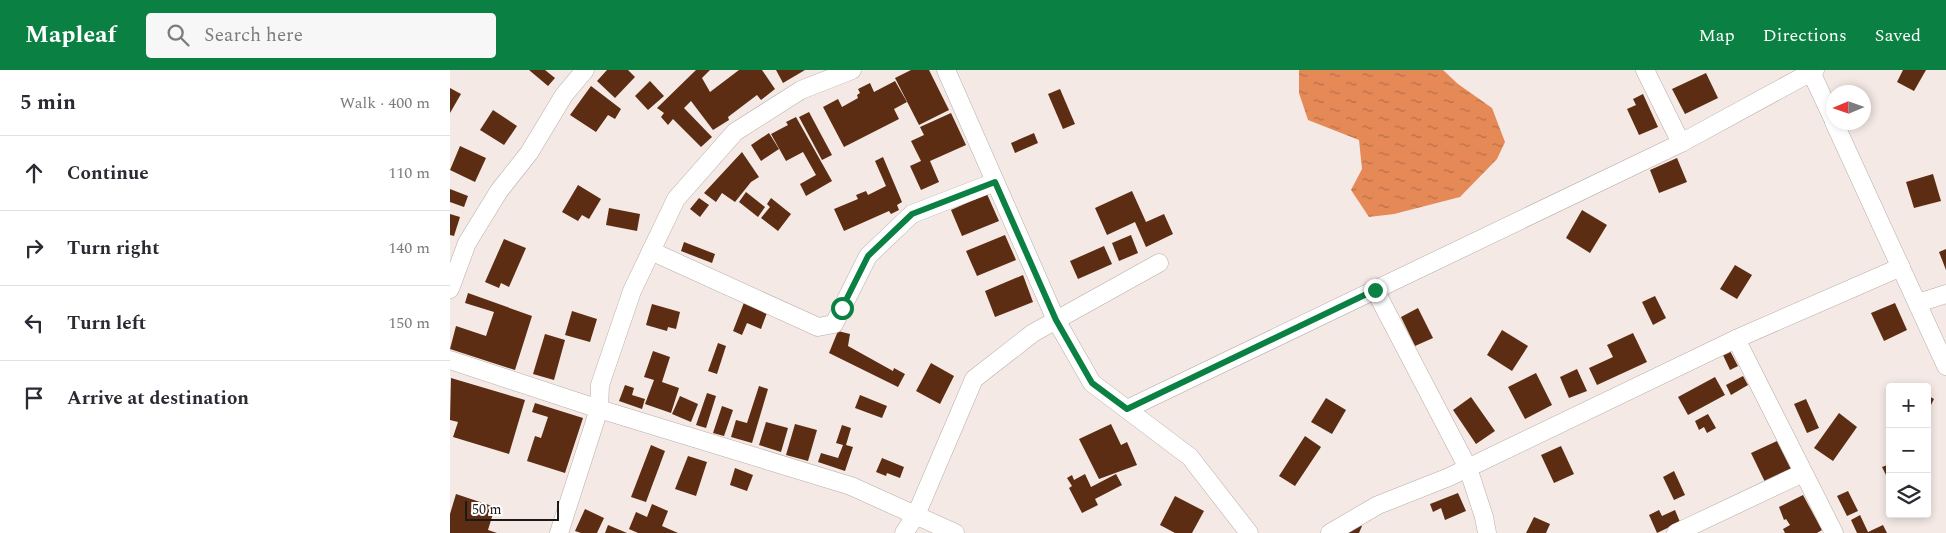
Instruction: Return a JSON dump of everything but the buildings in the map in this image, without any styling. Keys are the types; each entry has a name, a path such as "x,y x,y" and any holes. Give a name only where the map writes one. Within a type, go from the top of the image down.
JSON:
{"street":[{"path":"450,290 467,243 499,191 529,153 564,95 585,70"},
{"path":"559,533 599,409 600,385 632,292 676,199 735,132 801,90 852,70"},
{"path":"946,70 1056,320 1092,383 1190,457 1249,533"},
{"path":"1645,70 1681,143"},
{"path":"1127,409 1681,143 1812,71 1826,103"},
{"path":"1838,130 1946,366"},
{"path":"651,251 818,327 834,324 868,256 912,214 995,182"},
{"path":"904,533 916,515 974,379 1032,333 1158,264"},
{"path":"1330,533 1378,505 1468,468 1736,339 1900,267"},
{"path":"1375,290 1468,468 1484,517 1486,533"},
{"path":"1918,303 1946,294"},
{"path":"1736,339 1834,533"},
{"path":"450,360 599,409 851,486 955,533"},
{"path":"1676,533 1803,473"}],"water":[{"path":"1299,70 1443,70 1458,84 1492,108 1505,142 1497,159 1460,197 1394,214 1369,217 1351,190 1362,169 1359,140 1308,120 1299,93"}],"route":[{"path":"842,308 868,256 912,214 995,182 1056,320 1092,383 1127,409 1375,290"}]}
